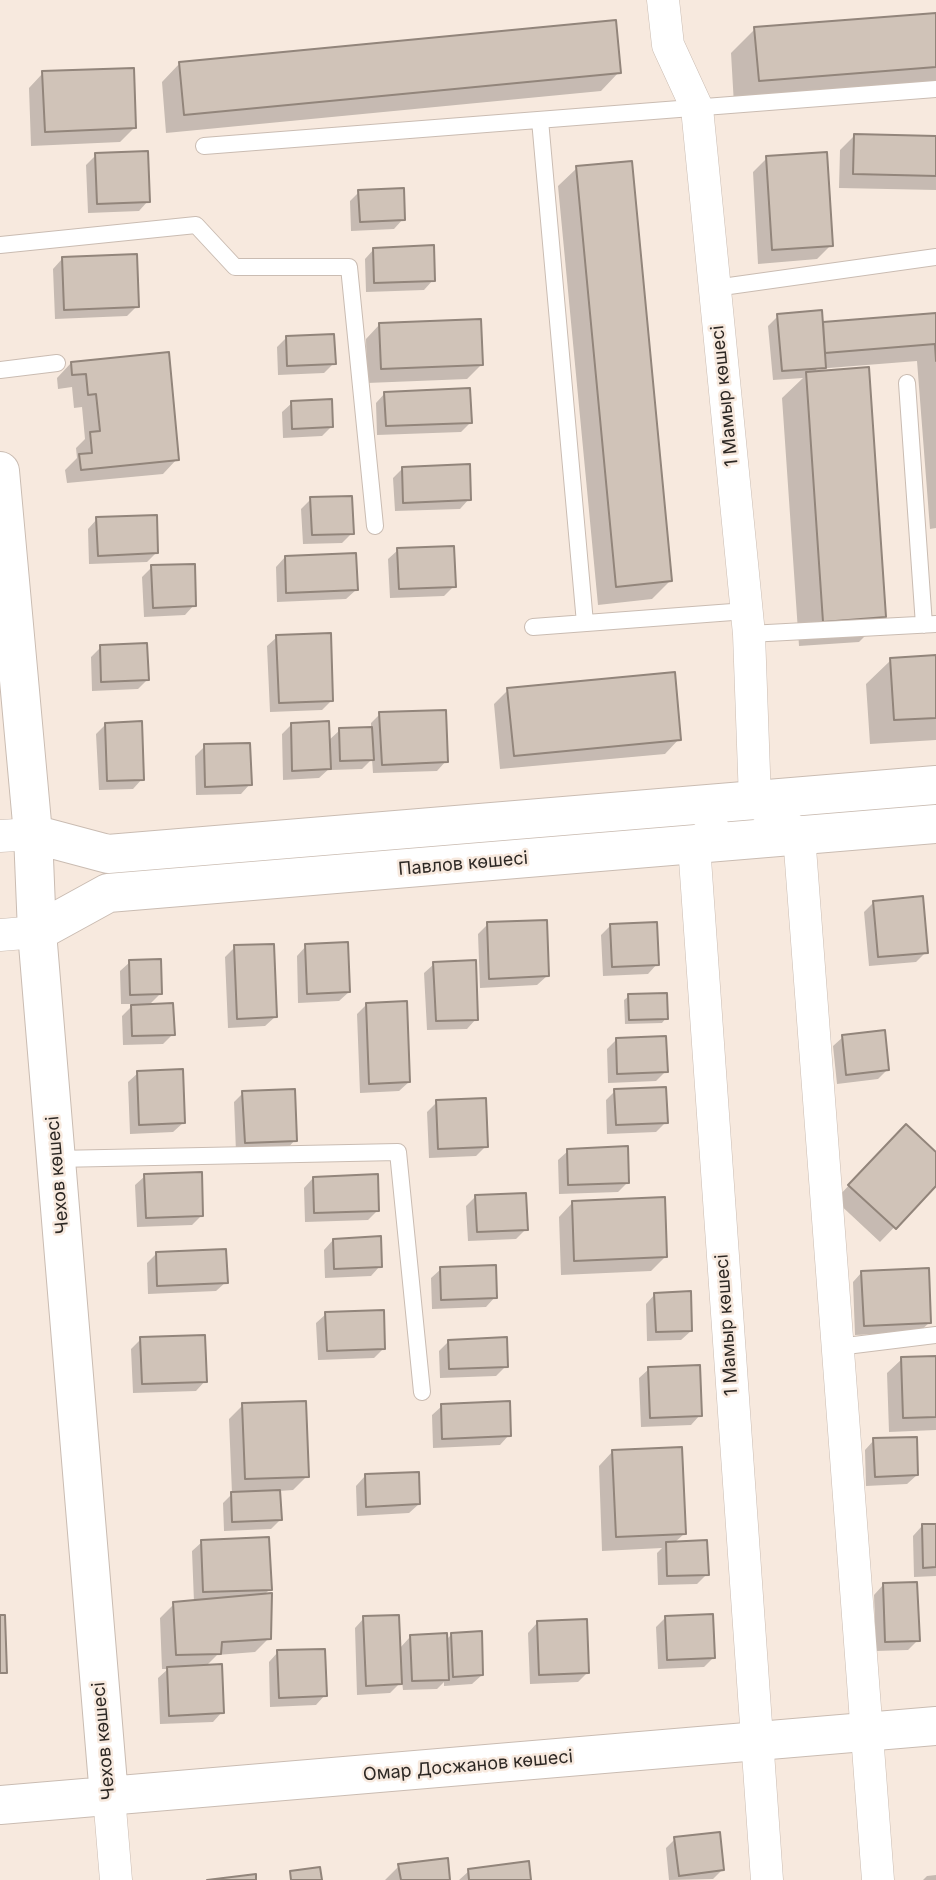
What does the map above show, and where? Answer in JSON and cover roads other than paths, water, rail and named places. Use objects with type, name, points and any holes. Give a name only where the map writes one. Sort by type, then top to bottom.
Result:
[{"type":"street","name":"1 Мамыр көшесі","points":[[663,0],[668,45],[697,108],[748,623],[755,800]]},
{"type":"street","name":"Чехов көшесі","points":[[0,471],[17,835],[37,932],[116,1880]]},
{"type":"street","points":[[17,835],[108,854],[936,785]]},
{"type":"street","points":[[755,800],[799,835],[878,1880]]},
{"type":"street","points":[[694,845],[755,800]]},
{"type":"street","name":"Павлов көшесі","points":[[0,935],[37,932],[108,893],[936,824]]},
{"type":"street","name":"1 Мамыр көшесі","points":[[694,845],[767,1880]]},
{"type":"street","name":"Омар Досжанов көшесі","points":[[0,1805],[936,1726]]},
{"type":"lane","points":[[204,146],[936,89]]},
{"type":"lane","points":[[540,120],[585,624]]},
{"type":"lane","points":[[0,245],[196,225],[235,267],[349,267],[375,526]]},
{"type":"lane","points":[[715,288],[936,257]]},
{"type":"lane","points":[[0,370],[57,363]]},
{"type":"lane","points":[[533,627],[585,624],[930,624],[907,383]]},
{"type":"lane","points":[[56,1158],[398,1152],[422,1391]]},
{"type":"lane","points":[[838,1346],[936,1335]]}]
